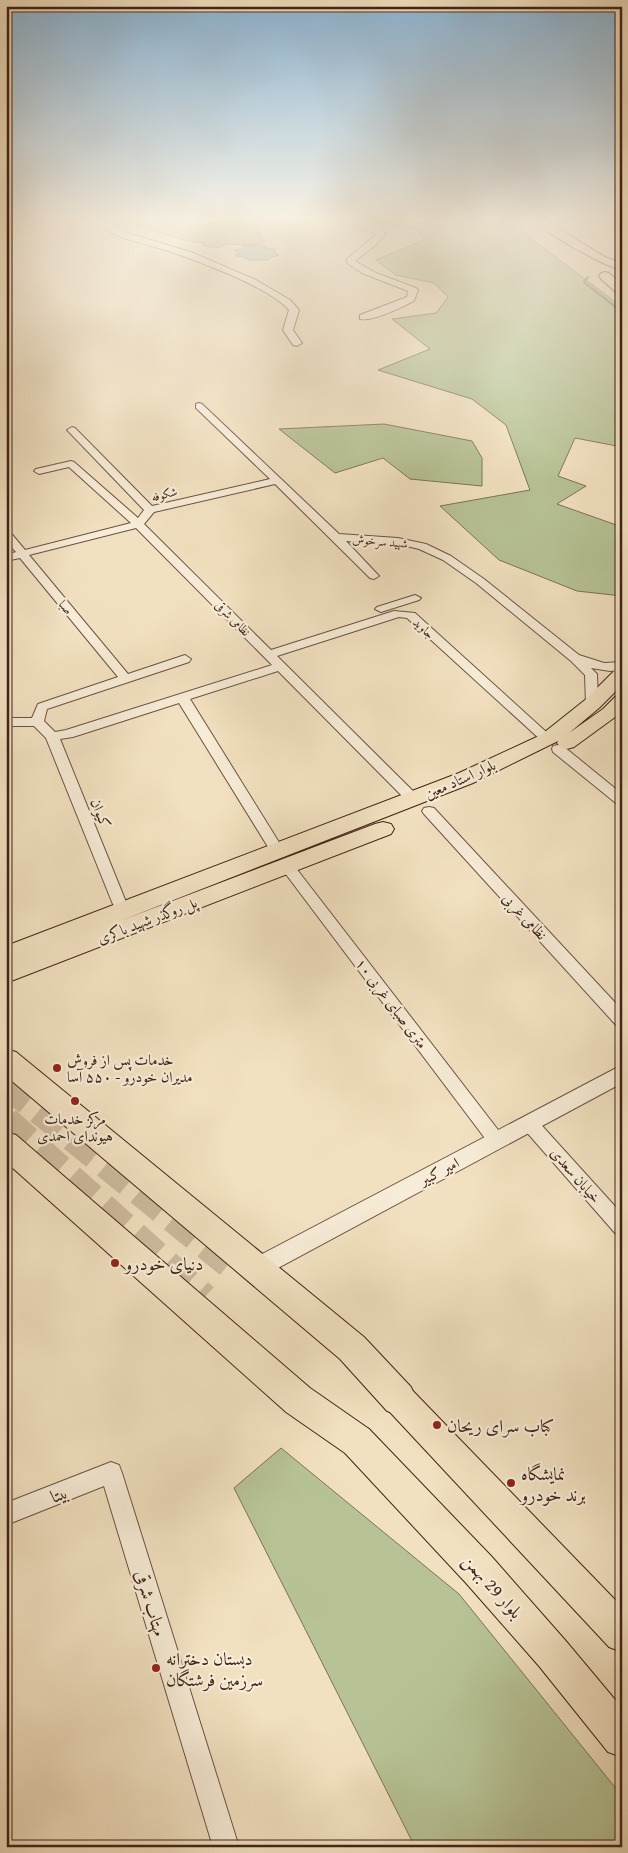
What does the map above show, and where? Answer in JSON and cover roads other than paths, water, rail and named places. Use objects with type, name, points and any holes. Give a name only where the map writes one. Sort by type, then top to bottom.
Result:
[{"type":"highway","points":[[6,1060],[352,1348],[399,1399]]},
{"type":"highway","points":[[11,1154],[298,1400],[357,1441]]},
{"type":"main road","name":"بلوار استاد معین","points":[[283,859],[421,805],[522,769],[553,744],[622,674]]},
{"type":"main road","name":"بلوار استاد معین","points":[[553,744],[610,713],[622,701]]},
{"type":"main road","points":[[6,942],[234,862],[283,859]]},
{"type":"main road","points":[[6,984],[243,890],[283,859]]},
{"type":"main road","name":"پل روگذر شهید باکری","points":[[6,956],[283,859]]},
{"type":"main road","name":"پل روگذر شهید باکری","points":[[6,974],[283,859]]},
{"type":"main road","points":[[399,1399],[523,1527],[622,1634]]},
{"type":"main road","name":"بلوار 29 بهمن","points":[[357,1441],[479,1570],[552,1653],[622,1738]]},
{"type":"street","points":[[290,305],[294,310],[288,330],[297,343]]},
{"type":"street","points":[[364,317],[397,305]]},
{"type":"street","name":"شهید سرخوش","points":[[199,406],[276,482],[336,537],[398,541],[422,546],[447,558],[480,582],[575,658],[591,674],[592,704]]},
{"type":"street","points":[[72,430],[150,510]]},
{"type":"street","name":"نظامی شرقی","points":[[39,471],[72,464],[138,524],[421,805]]},
{"type":"street","name":"شکوفه","points":[[138,524],[150,510],[276,482]]},
{"type":"street","points":[[6,558],[138,524]]},
{"type":"street","name":"صبا","points":[[6,534],[126,678]]},
{"type":"street","points":[[336,537],[374,576]]},
{"type":"street","points":[[267,651],[415,598]]},
{"type":"street","name":"جاوید","points":[[267,651],[398,613],[411,615],[553,744],[622,801]]},
{"type":"street","name":"شهید سرخوش","points":[[575,658],[595,665],[615,668],[622,666]]},
{"type":"street","points":[[37,722],[42,707],[185,659]]},
{"type":"street","points":[[6,722],[37,722],[52,736],[68,734],[282,666]]},
{"type":"street","points":[[182,697],[283,859]]},
{"type":"street","name":"کیوان","points":[[52,736],[119,902]]},
{"type":"street","name":"نظامی غربی","points":[[421,805],[622,1021]]},
{"type":"street","name":"۱۰ متری صبای غربی","points":[[283,859],[496,1140]]},
{"type":"street","name":"امیر کبیر","points":[[257,1268],[622,1073]]},
{"type":"street","name":"خیابان سعدی","points":[[529,1123],[622,1227]]},
{"type":"street","name":"بیتا","points":[[6,1514],[112,1473]]},
{"type":"street","name":"مهتاب شرقی","points":[[112,1473],[226,1847]]},
{"type":"waterway","points":[[614,305],[622,312]]},
{"type":"tunnel","points":[[6,1083],[237,1270]]},
{"type":"tunnel","points":[[6,1121],[204,1298]]},
{"type":"place","name":"خدمات پس از فروش مدیران خودرو - ۵۵۰ آسا","points":[[57,1068]]},
{"type":"place","name":"مرکز خدمات هیوندای احمدی","points":[[75,1101]]},
{"type":"place","name":"دنیای خودرو","points":[[115,1263]]},
{"type":"place","name":"کباب سرای ریحان","points":[[437,1425]]},
{"type":"place","name":"نمایشگاه برند خودرو","points":[[511,1483]]},
{"type":"place","name":"دبستان دخترانه سرزمین فرشتگان","points":[[156,1668]]}]
